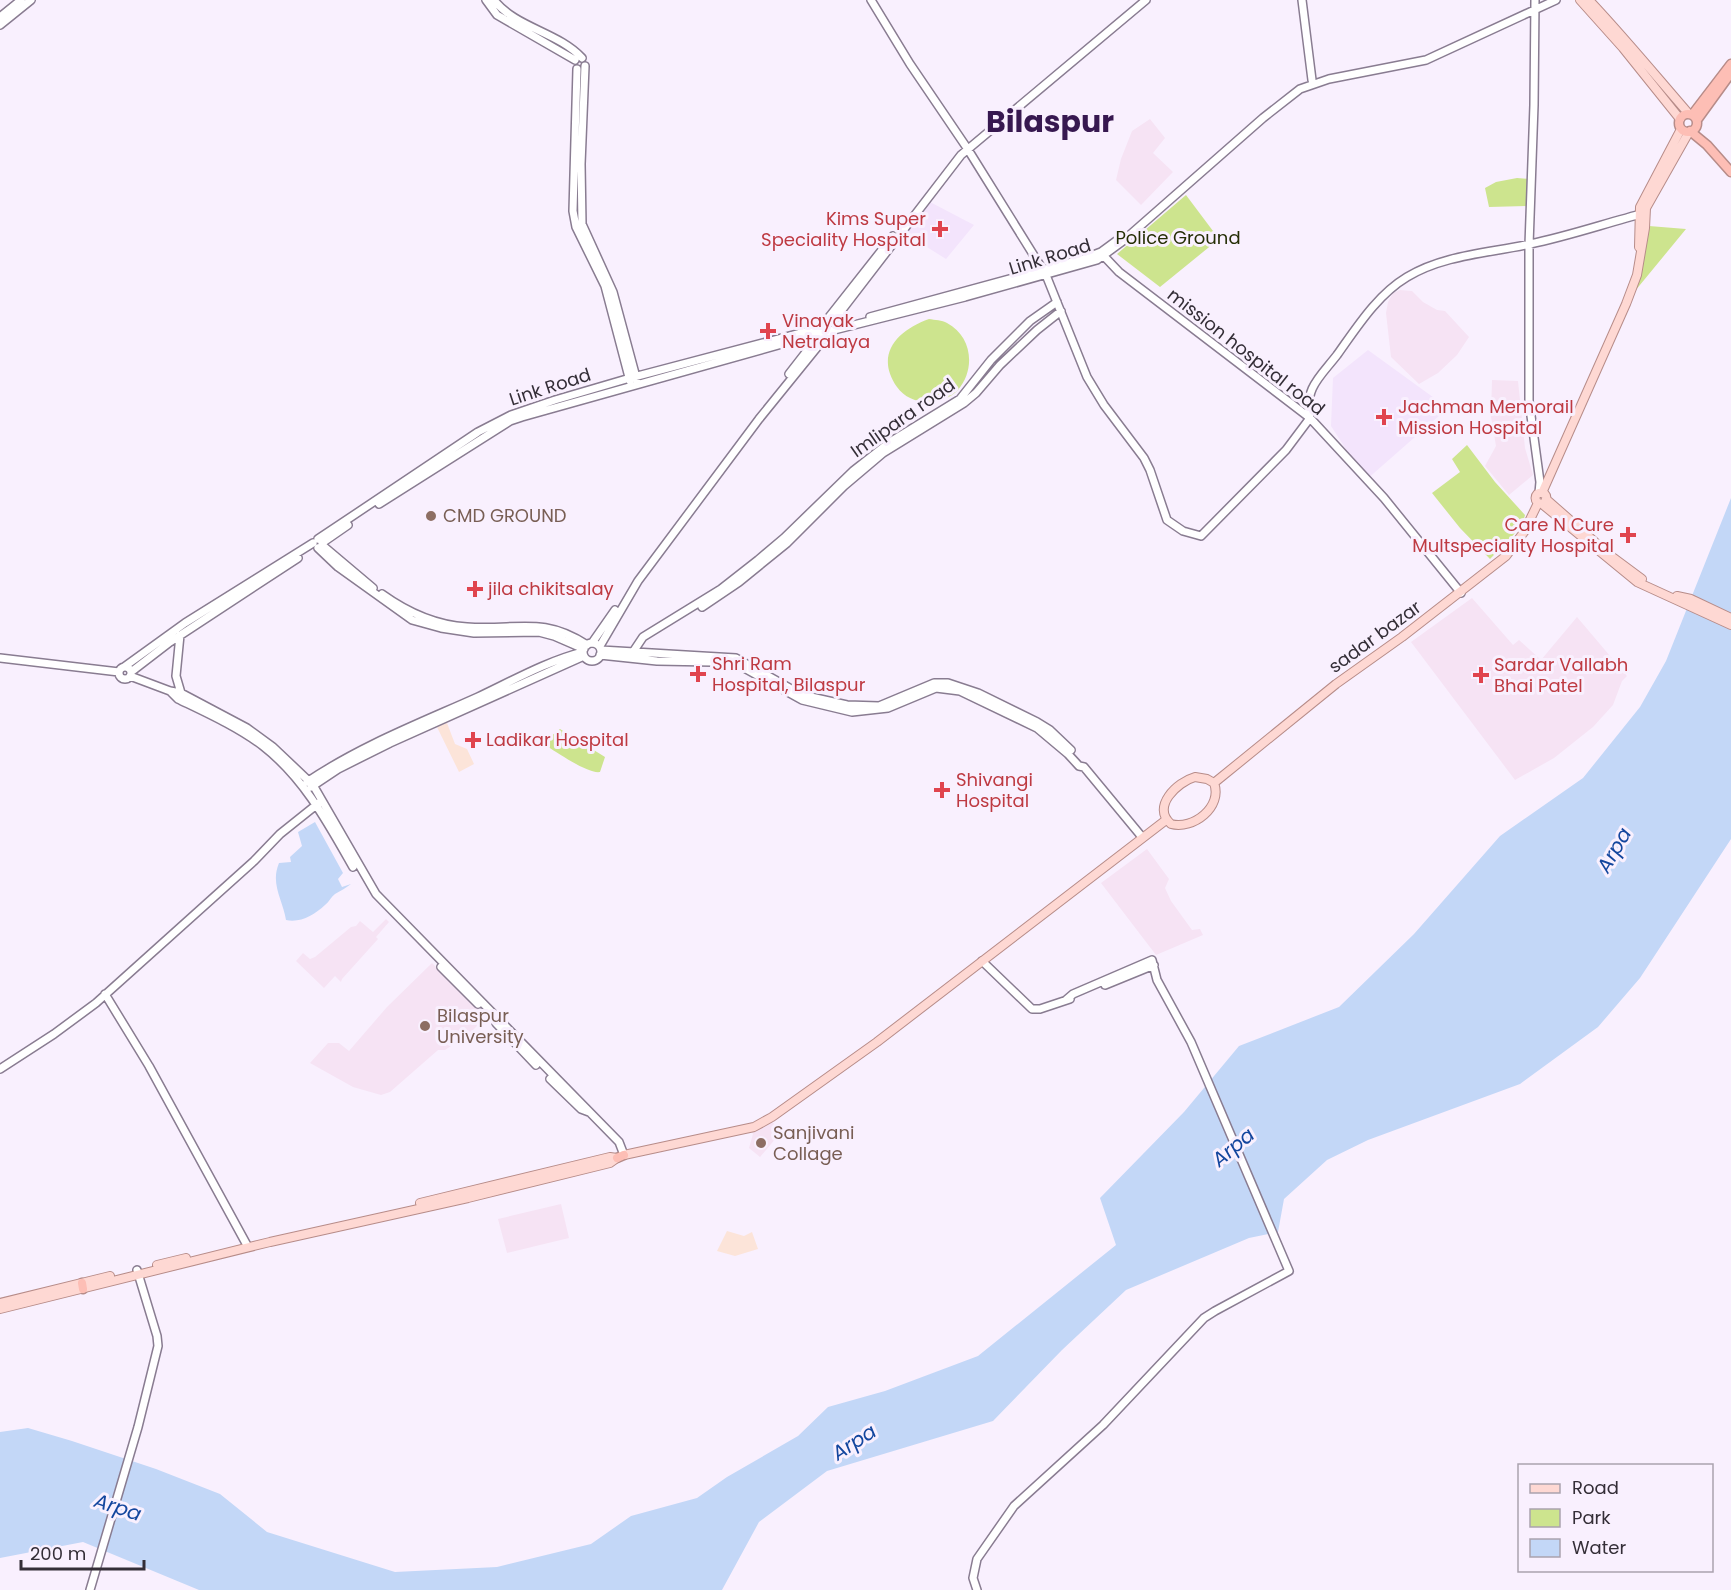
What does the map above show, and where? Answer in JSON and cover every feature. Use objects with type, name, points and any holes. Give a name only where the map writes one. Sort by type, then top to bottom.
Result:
[{"type":"highway","points":[[1687,131],[1694,130],[1694,118],[1731,64]]},
{"type":"highway","points":[[1731,73],[1694,118],[1680,119],[1687,131],[1707,145],[1731,172]]},
{"type":"highway","points":[[1694,118],[1707,145]]},
{"type":"main road","points":[[1580,0],[1623,48],[1680,119]]},
{"type":"main road","points":[[1589,0],[1629,42],[1658,80],[1694,118]]},
{"type":"main road","points":[[1642,213],[1687,131]]},
{"type":"main road","name":"sadar bazar","points":[[1214,783],[1336,684],[1461,593],[1506,556],[1524,532],[1541,498],[1626,304],[1635,278],[1642,213]]},
{"type":"main road","points":[[1541,498],[1623,573],[1653,590],[1731,618]]},
{"type":"main road","points":[[1690,602],[1731,625]]},
{"type":"main road","points":[[1195,777],[1214,783],[1215,798],[1209,811],[1203,816],[1183,825],[1171,824],[1166,820],[1164,806],[1170,794],[1181,782],[1195,777]]},
{"type":"main road","points":[[0,1309],[138,1272],[610,1157],[620,1157],[754,1127],[772,1117],[872,1046],[1166,820]]},
{"type":"main road","points":[[0,1303],[82,1286]]},
{"type":"street","points":[[0,17],[21,0]]},
{"type":"street","points":[[0,25],[31,0]]},
{"type":"street","points":[[486,0],[497,15],[586,63],[581,164],[582,224],[614,292],[633,381]]},
{"type":"street","points":[[494,0],[504,11],[570,48],[579,59]]},
{"type":"street","points":[[871,0],[1044,273],[1058,302],[1087,377],[1097,395],[1144,458],[1150,470],[1164,516],[1174,526],[1191,535],[1201,536],[1286,450],[1310,418],[1307,405],[1311,389],[1369,312],[1396,285],[1424,268],[1482,252],[1529,244],[1642,213]]},
{"type":"street","points":[[586,649],[592,660],[600,651],[638,581],[949,162],[1140,0]]},
{"type":"street","points":[[966,147],[1146,0]]},
{"type":"street","points":[[1304,0],[1314,80]]},
{"type":"street","name":"Link Road","points":[[130,674],[180,635],[367,512],[510,422],[633,381],[1044,273],[1090,263],[1287,98],[1306,86],[1329,79],[1426,60],[1550,0]]},
{"type":"street","name":"Link Road","points":[[1537,5],[1556,0]]},
{"type":"street","points":[[1537,5],[1529,244],[1529,401],[1541,498]]},
{"type":"street","points":[[579,59],[574,65],[577,69],[576,227],[605,286],[633,381]]},
{"type":"street","points":[[577,69],[580,70],[585,66]]},
{"type":"street","name":"Link Road","points":[[1102,254],[1283,96],[1296,87],[1314,80],[1327,77],[1329,79]]},
{"type":"street","name":"mission hospital road","points":[[1102,254],[1119,272],[1310,418],[1384,498],[1461,593]]},
{"type":"street","name":"Imlipara road","points":[[630,656],[644,637],[721,589],[758,560],[784,538],[840,482],[881,449],[960,399],[991,360],[1030,321],[1058,302]]},
{"type":"street","name":"Imlipara road","points":[[676,619],[681,619],[724,593],[787,543],[844,486],[884,453],[964,403],[976,393],[1000,365],[1061,311]]},
{"type":"street","points":[[308,786],[338,769],[586,649],[801,358],[825,330]]},
{"type":"street","points":[[121,670],[184,623],[318,544],[338,567],[412,620],[441,628],[474,633],[539,632],[586,649],[630,656],[736,658],[802,696],[847,705],[879,706],[933,686],[948,683],[963,687],[1036,722],[1058,737],[1080,759],[1084,767],[1143,837]]},
{"type":"street","points":[[180,635],[176,676],[181,693]]},
{"type":"street","points":[[0,658],[121,670],[128,668],[130,674],[170,691],[181,693],[247,728],[273,747],[308,786],[319,802],[375,901],[581,1109],[589,1112],[620,1142],[620,1157]]},
{"type":"street","points":[[121,670],[123,679],[130,674]]},
{"type":"street","points":[[170,691],[178,699],[246,734],[308,786]]},
{"type":"street","points":[[0,1069],[54,1034],[105,994],[254,861],[276,837],[319,802]]},
{"type":"street","points":[[977,1590],[973,1578],[977,1559],[1003,1520],[1025,1495],[1103,1425],[1204,1318],[1289,1271],[1191,1042],[1156,976],[1154,965],[1145,966],[1073,999],[1040,1009],[1029,1007],[982,961]]},
{"type":"street","points":[[1145,966],[1150,973],[1156,976]]},
{"type":"street","points":[[105,994],[149,1066],[247,1246]]},
{"type":"street","points":[[90,1590],[138,1427],[158,1346],[138,1272]]},
{"type":"shaded area","points":[[1150,119],[1165,138],[1153,153],[1173,172],[1141,205],[1116,180],[1132,131]]},
{"type":"shaded area","name":"Kims Super Speciality Hospital","points":[[930,202],[974,225],[946,259],[906,234]]},
{"type":"shaded area","points":[[1400,290],[1412,291],[1423,302],[1437,310],[1445,311],[1469,337],[1457,355],[1438,373],[1419,384],[1391,357],[1386,313],[1393,293]]},
{"type":"shaded area","name":"Jachman Memorail Mission Hospital","points":[[1368,350],[1448,408],[1366,480],[1331,426],[1333,378]]},
{"type":"shaded area","points":[[1492,380],[1518,381],[1525,448],[1533,475],[1509,495],[1485,466],[1496,446],[1491,417]]},
{"type":"shaded area","points":[[1472,598],[1513,645],[1519,640],[1541,660],[1577,617],[1627,676],[1622,681],[1613,705],[1593,727],[1554,758],[1515,780],[1411,642]]},
{"type":"shaded area","points":[[447,723],[455,744],[467,749],[474,764],[459,772],[437,727]]},
{"type":"shaded area","points":[[1147,849],[1169,879],[1165,888],[1171,901],[1192,930],[1200,929],[1203,935],[1156,955],[1101,883]]},
{"type":"shaded area","points":[[386,919],[389,922],[376,937],[378,939],[341,982],[335,976],[324,988],[296,961],[303,953],[310,959],[315,957],[360,921],[373,932]]},
{"type":"shaded area","name":"Bilaspur University","points":[[432,963],[486,1017],[469,1034],[445,1050],[438,1050],[390,1092],[381,1095],[353,1087],[310,1063],[328,1043],[339,1043],[349,1051],[387,1007]]},
{"type":"shaded area","name":"Sanjivani Collage","points":[[770,1120],[782,1131],[760,1157],[749,1148],[753,1134],[751,1131]]},
{"type":"shaded area","points":[[561,1204],[569,1238],[507,1253],[498,1219]]},
{"type":"shaded area","points":[[727,1231],[744,1236],[752,1232],[758,1249],[735,1256],[717,1251]]},
{"type":"green space","points":[[1517,178],[1529,179],[1529,206],[1489,207],[1485,188],[1496,182]]},
{"type":"green space","name":"Police Ground","points":[[1186,195],[1219,239],[1160,287],[1117,254]]},
{"type":"green space","points":[[1649,226],[1686,229],[1635,291]]},
{"type":"green space","points":[[929,319],[945,322],[955,329],[962,336],[969,354],[964,382],[951,396],[935,402],[918,401],[903,393],[890,375],[888,364],[889,354],[899,337]]},
{"type":"green space","points":[[1467,445],[1495,482],[1525,515],[1522,526],[1490,559],[1460,528],[1432,493],[1460,472],[1452,459]]},
{"type":"green space","points":[[560,729],[605,757],[600,772],[581,767],[548,747],[550,737]]},
{"type":"water","name":"Arpa","points":[[1731,498],[1731,839],[1640,978],[1598,1027],[1520,1084],[1368,1140],[1327,1160],[1284,1199],[1278,1232],[1249,1238],[1126,1290],[1062,1350],[993,1421],[827,1471],[759,1522],[722,1590],[199,1590],[83,1542],[0,1558],[0,1432],[28,1428],[156,1469],[220,1494],[267,1532],[395,1572],[497,1567],[591,1544],[631,1516],[697,1498],[727,1477],[798,1436],[828,1407],[885,1391],[978,1356],[1116,1245],[1100,1198],[1184,1112],[1239,1046],[1339,1007],[1414,934],[1500,836],[1583,778],[1640,707],[1666,661]]},
{"type":"water","points":[[315,822],[343,873],[338,879],[342,887],[351,884],[335,894],[312,915],[292,921],[286,920],[276,885],[279,863],[291,862],[290,857],[302,846],[298,832]]},
{"type":"place","name":"Kims Super Speciality Hospital","points":[[940,229]]},
{"type":"place","name":"Vinayak Netralaya","points":[[768,331]]},
{"type":"place","name":"Jachman Memorail Mission Hospital","points":[[1384,417]]},
{"type":"place","name":"CMD GROUND","points":[[431,516]]},
{"type":"place","name":"Care N Cure Multspeciality Hospital","points":[[1628,535]]},
{"type":"place","name":"jila chikitsalay","points":[[475,589]]},
{"type":"place","name":"Shri Ram Hospital, Bilaspur","points":[[698,674]]},
{"type":"place","name":"Sardar Vallabh Bhai Patel","points":[[1481,675]]},
{"type":"place","name":"Ladikar Hospital","points":[[473,740]]},
{"type":"place","name":"Shivangi Hospital","points":[[942,790]]},
{"type":"place","name":"Bilaspur University","points":[[425,1026]]},
{"type":"place","name":"Sanjivani Collage","points":[[761,1143]]},
{"type":"district","name":"Bilaspur","points":[[1050,122]]}]
